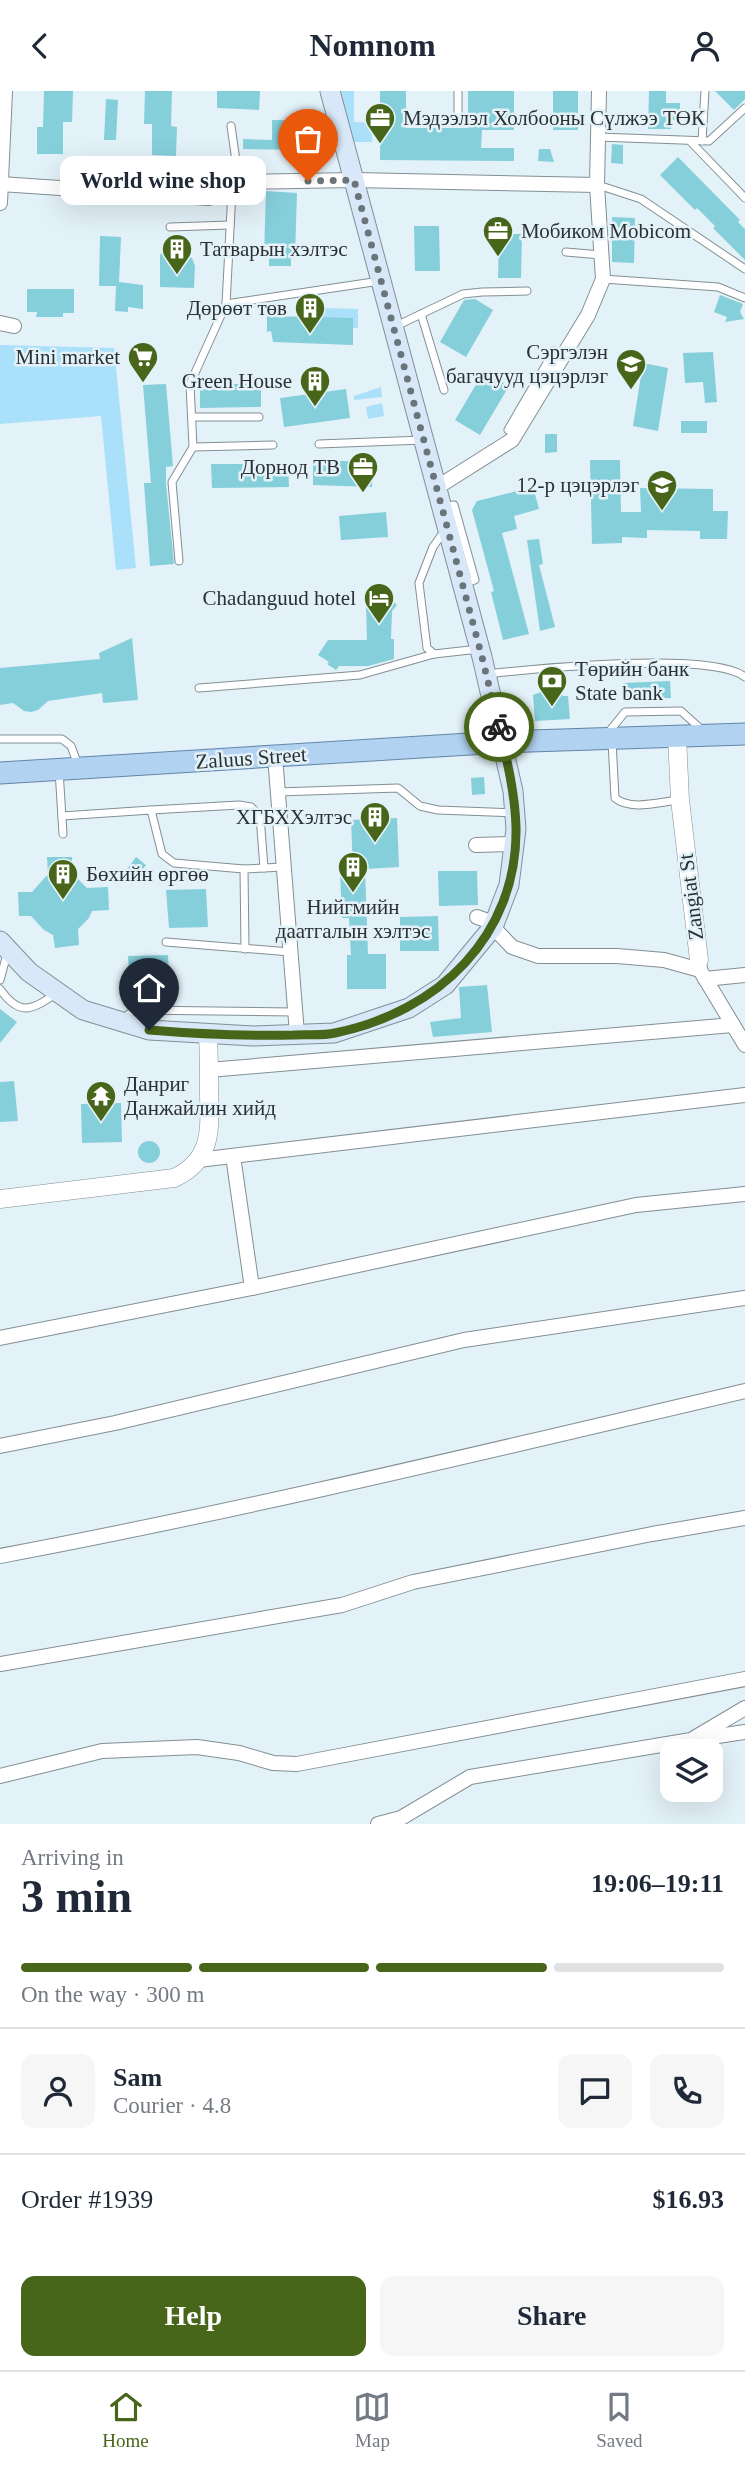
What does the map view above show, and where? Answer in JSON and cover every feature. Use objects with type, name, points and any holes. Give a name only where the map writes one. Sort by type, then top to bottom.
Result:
[{"type":"main road","points":[[4,946],[29,972],[83,1010],[149,1030],[208,1035],[334,1033],[409,1008],[445,985],[488,922],[509,885],[515,813],[502,742],[480,649],[330,91]]},
{"type":"main road","name":"Zaluus Street","points":[[0,773],[502,742],[745,734]]},
{"type":"street","points":[[0,203],[5,91]]},
{"type":"street","points":[[436,488],[512,440],[524,411],[589,315],[603,279],[597,185],[599,91]]},
{"type":"street","points":[[0,184],[209,198],[236,186],[354,180],[597,185]]},
{"type":"street","name":"Zangiat St","points":[[677,736],[680,800],[701,970],[745,1044]]},
{"type":"street","points":[[275,756],[297,1034]]},
{"type":"street","points":[[476,845],[514,844]]},
{"type":"street","points":[[488,922],[512,947],[538,956],[617,956],[664,960],[701,970],[745,975]]},
{"type":"street","points":[[209,1070],[733,1025]]},
{"type":"street","points":[[0,1199],[174,1178],[187,1172],[206,1146],[210,1129],[208,1035]]},
{"type":"street","points":[[198,1160],[745,1095]]},
{"type":"street","points":[[233,1156],[252,1288]]},
{"type":"street","points":[[0,1338],[252,1288],[636,1205],[745,1194]]},
{"type":"street","points":[[0,1446],[115,1423],[464,1340],[745,1298]]},
{"type":"street","points":[[0,1556],[131,1531],[745,1391]]},
{"type":"street","points":[[0,1664],[342,1605],[413,1582],[745,1518]]},
{"type":"street","points":[[0,1776],[102,1751],[197,1747],[239,1753],[273,1763],[297,1764],[745,1679]]},
{"type":"street","points":[[693,1739],[745,1709]]},
{"type":"street","points":[[698,1739],[745,1732]]},
{"type":"street","points":[[378,1824],[401,1818],[470,1777],[660,1745]]},
{"type":"lane","points":[[458,91],[458,114]]},
{"type":"lane","points":[[702,141],[705,91]]},
{"type":"lane","points":[[598,137],[709,141],[745,108]]},
{"type":"lane","points":[[179,561],[172,482],[193,447],[190,384],[226,304],[230,225],[236,186],[231,126]]},
{"type":"lane","points":[[691,141],[745,198]]},
{"type":"lane","points":[[597,185],[641,199],[745,269]]},
{"type":"lane","points":[[170,227],[230,225]]},
{"type":"lane","points":[[566,252],[601,255]]},
{"type":"lane","points":[[603,279],[718,287],[745,298]]},
{"type":"lane","points":[[226,304],[381,281]]},
{"type":"lane","points":[[393,327],[463,294],[527,291]]},
{"type":"lane","points":[[421,314],[444,390]]},
{"type":"lane","points":[[508,430],[524,411],[554,351]]},
{"type":"lane","points":[[192,417],[259,417]]},
{"type":"lane","points":[[319,444],[423,440]]},
{"type":"lane","points":[[193,447],[273,445]]},
{"type":"lane","points":[[434,654],[426,648],[419,583],[444,517]]},
{"type":"lane","points":[[199,688],[360,675],[434,654],[480,649]]},
{"type":"lane","points":[[486,674],[565,666],[707,665],[738,671],[745,677]]},
{"type":"lane","points":[[680,800],[631,805],[622,804],[615,798],[608,738],[625,712],[681,711],[706,734]]},
{"type":"lane","points":[[0,739],[62,739],[71,745],[62,815],[63,834]]},
{"type":"lane","points":[[278,792],[398,788],[420,806],[438,810],[515,813]]},
{"type":"lane","points":[[62,815],[239,805],[251,807],[260,816],[264,868]]},
{"type":"lane","points":[[151,810],[162,854],[174,863],[244,869],[284,867]]},
{"type":"lane","points":[[244,869],[245,949]]},
{"type":"lane","points":[[166,942],[291,952]]},
{"type":"lane","points":[[0,980],[4,946]]},
{"type":"lane","points":[[0,989],[23,1009],[34,1008],[58,993]]},
{"type":"lane","points":[[121,1022],[134,1010],[295,1012]]},
{"type":"shaded area","points":[[337,91],[354,91],[354,122],[372,123],[372,142],[351,142]]},
{"type":"shaded area","points":[[322,308],[358,309],[358,328],[353,328],[353,318],[322,318]]},
{"type":"shaded area","points":[[0,345],[114,348],[136,568],[116,570],[101,416],[0,424]]},
{"type":"shaded area","points":[[381,387],[382,397],[354,400],[354,396]]},
{"type":"shaded area","points":[[382,403],[384,416],[368,419],[366,407]]},
{"type":"building","points":[[44,91],[73,91],[72,122],[63,122],[63,154],[37,154],[37,127],[43,127]]},
{"type":"building","points":[[145,91],[172,91],[171,126],[177,127],[176,156],[152,155],[152,124],[144,124]]},
{"type":"building","points":[[217,91],[260,91],[259,110],[217,108]]},
{"type":"building","points":[[380,91],[406,91],[406,128],[468,128],[468,91],[514,91],[514,130],[482,130],[481,148],[514,148],[514,161],[380,160]]},
{"type":"building","points":[[553,91],[578,91],[578,130],[553,130]]},
{"type":"building","points":[[649,91],[666,91],[666,103],[680,103],[680,120],[671,120],[671,129],[648,129]]},
{"type":"building","points":[[715,91],[745,91],[745,99],[734,110]]},
{"type":"building","points":[[106,99],[118,100],[116,140],[104,140]]},
{"type":"building","points":[[272,120],[308,120],[308,126],[313,126],[313,138],[308,138],[308,150],[243,149],[243,139],[272,140]]},
{"type":"building","points":[[612,144],[623,145],[623,164],[611,163]]},
{"type":"building","points":[[539,149],[550,149],[554,162],[538,161]]},
{"type":"building","points":[[678,157],[740,220],[738,222],[745,229],[745,260],[697,208],[695,210],[660,175]]},
{"type":"building","points":[[266,191],[297,193],[295,256],[291,255],[291,266],[269,266],[269,255],[264,254]]},
{"type":"building","points":[[612,217],[635,218],[634,263],[612,262]]},
{"type":"building","points":[[414,226],[439,226],[440,271],[415,271]]},
{"type":"building","points":[[499,234],[522,234],[521,278],[498,278]]},
{"type":"building","points":[[100,236],[121,237],[119,282],[143,285],[143,309],[128,307],[128,312],[115,311],[116,286],[99,286]]},
{"type":"building","name":"Татварын хэлтэс","points":[[160,254],[184,254],[192,258],[195,266],[194,288],[160,287]]},
{"type":"building","points":[[27,289],[74,289],[74,313],[63,313],[63,317],[36,317],[37,312],[27,312]]},
{"type":"building","points":[[720,295],[743,304],[740,312],[744,319],[725,322],[727,317],[714,312]]},
{"type":"building","points":[[475,299],[493,310],[466,357],[440,342],[464,300]]},
{"type":"building","name":"Дөрөөт төв","points":[[267,316],[353,318],[353,345],[273,342],[271,331],[267,332]]},
{"type":"building","points":[[713,352],[717,402],[705,403],[703,382],[685,383],[683,353]]},
{"type":"building","points":[[643,363],[668,368],[658,431],[633,426]]},
{"type":"building","points":[[484,371],[509,386],[480,435],[455,420]]},
{"type":"building","points":[[166,384],[173,466],[166,467],[166,483],[174,564],[150,566],[144,483],[151,483],[143,385]]},
{"type":"building","points":[[261,384],[261,407],[200,408],[200,385]]},
{"type":"building","name":"Green House","points":[[346,389],[350,418],[284,427],[280,398]]},
{"type":"building","points":[[681,421],[707,421],[707,433],[681,433]]},
{"type":"building","points":[[545,434],[557,434],[557,452],[545,453]]},
{"type":"building","points":[[313,460],[373,462],[372,487],[313,485]]},
{"type":"building","points":[[590,460],[620,460],[621,512],[641,512],[640,488],[713,489],[713,511],[728,511],[727,539],[700,539],[700,531],[647,530],[647,538],[622,537],[622,543],[592,544]]},
{"type":"building","points":[[211,464],[288,464],[289,487],[212,488]]},
{"type":"building","points":[[533,487],[539,509],[514,516],[517,529],[502,533],[529,634],[503,640],[491,592],[494,591],[472,510],[477,501]]},
{"type":"building","points":[[386,512],[388,537],[341,540],[339,516]]},
{"type":"building","points":[[539,539],[543,564],[539,565],[555,627],[540,631],[527,540]]},
{"type":"building","name":"Chadanguud hotel","points":[[378,591],[388,601],[390,598],[397,605],[392,611],[391,639],[394,639],[394,659],[368,666],[339,666],[336,670],[318,655],[328,640],[367,640],[366,603]]},
{"type":"building","points":[[132,638],[138,700],[103,703],[102,693],[48,701],[38,710],[31,712],[24,711],[13,703],[0,705],[0,668],[100,659],[99,653]]},
{"type":"building","points":[[670,681],[671,698],[623,700],[623,683]]},
{"type":"building","name":"Төрийн банк State bank","points":[[555,690],[568,696],[570,719],[535,721],[533,695]]},
{"type":"building","points":[[484,777],[485,794],[472,795],[471,778]]},
{"type":"building","points":[[397,818],[399,867],[365,869],[368,954],[386,954],[386,989],[347,989],[347,955],[351,955],[349,918],[342,918],[340,871],[353,870],[351,820]]},
{"type":"building","name":"Бөхийн өргөө","points":[[47,857],[72,857],[72,873],[87,888],[108,887],[109,910],[92,911],[78,929],[79,945],[55,948],[53,935],[31,916],[19,916],[18,892],[32,892],[48,874]]},
{"type":"building","points":[[136,857],[146,865],[132,884],[122,876]]},
{"type":"building","points":[[438,871],[477,871],[478,905],[439,906]]},
{"type":"building","points":[[206,889],[208,927],[169,928],[166,890]]},
{"type":"building","points":[[438,916],[439,951],[400,951],[400,917]]},
{"type":"building","points":[[168,955],[170,993],[130,994],[128,956]]},
{"type":"building","points":[[487,985],[492,1032],[433,1037],[430,1022],[461,1018],[459,987]]},
{"type":"building","points":[[0,1009],[17,1022],[0,1043]]},
{"type":"building","points":[[14,1081],[18,1121],[0,1122],[0,1082]]},
{"type":"building","name":"Данриг Данжайлин хийд","points":[[121,1103],[122,1142],[82,1143],[81,1104]]},
{"type":"building","points":[[149,1141],[157,1144],[160,1152],[157,1160],[149,1163],[141,1160],[138,1152],[141,1144]]},
{"type":"way so far","points":[[308,181],[354,180],[499,727]]},
{"type":"place","name":"Мэдээлэл Холбооны Сүлжээ ТӨК","points":[[380,145]]},
{"type":"place","name":"World wine shop","points":[[308,181]]},
{"type":"place","name":"Мобиком Mobicom","points":[[498,258]]},
{"type":"place","name":"Татварын хэлтэс","points":[[177,276]]},
{"type":"place","name":"Дөрөөт төв","points":[[310,335]]},
{"type":"place","name":"Mini market","points":[[143,384]]},
{"type":"place","name":"Сэргэлэн багачууд цэцэрлэг","points":[[631,391]]},
{"type":"place","name":"Green House","points":[[315,408]]},
{"type":"place","name":"Дорнод ТВ","points":[[363,494]]},
{"type":"place","name":"12-р цэцэрлэг","points":[[662,512]]},
{"type":"place","name":"Chadanguud hotel","points":[[379,625]]},
{"type":"place","name":"Төрийн банк State bank","points":[[552,708]]},
{"type":"place","name":"ХГБХХэлтэс","points":[[375,844]]},
{"type":"place","name":"Нийгмийн даатгалын хэлтэс","points":[[353,894]]},
{"type":"place","name":"Бөхийн өргөө","points":[[63,901]]},
{"type":"place","name":"Данриг Данжайлин хийд","points":[[101,1123]]},
{"type":"route","points":[[149,1030],[253,1036],[334,1033],[409,1008],[445,985],[493,927],[511,877],[516,829],[513,791],[499,727]]}]
